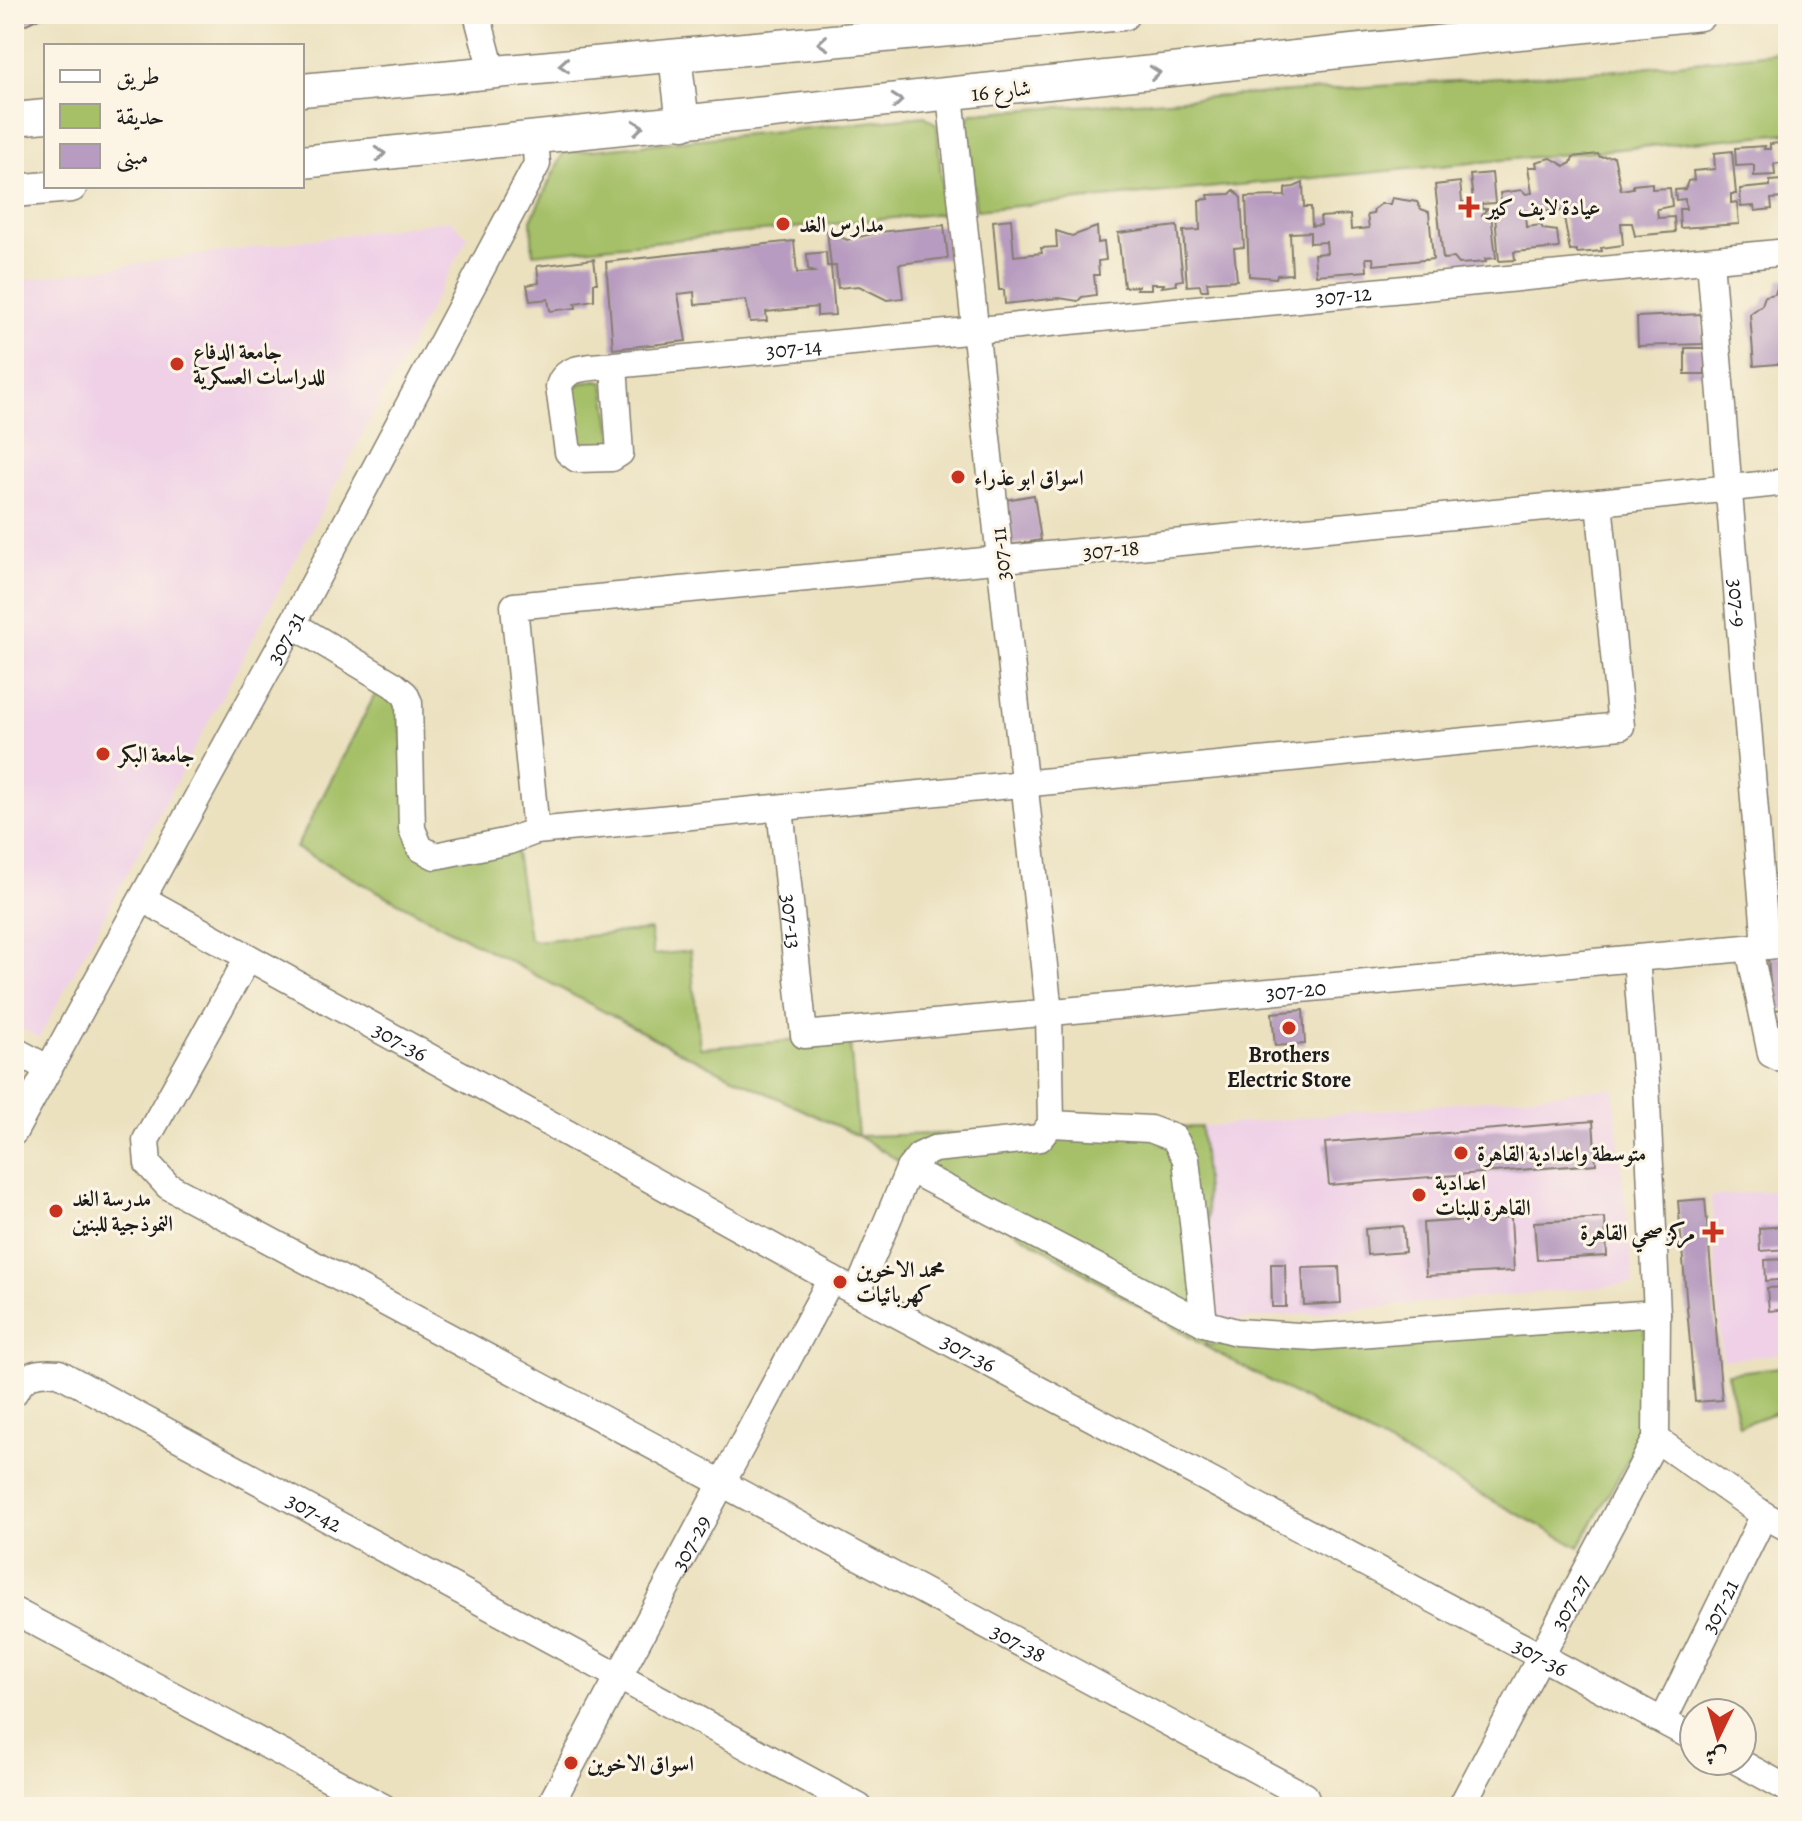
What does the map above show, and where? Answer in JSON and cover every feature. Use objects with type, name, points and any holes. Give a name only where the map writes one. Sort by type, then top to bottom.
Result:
[{"type":"main road","points":[[304,90],[1123,14]]},
{"type":"main road","name":"شارع 16","points":[[304,162],[1700,14]]},
{"type":"main road","points":[[675,56],[683,123]]},
{"type":"main road","points":[[14,119],[44,116]]},
{"type":"main road","points":[[14,191],[49,188]]},
{"type":"main road","points":[[14,206],[59,188]]},
{"type":"street","points":[[477,14],[492,71]]},
{"type":"street","name":"307-11","points":[[950,95],[1049,1012],[1051,1124]]},
{"type":"street","name":"307-31","points":[[14,1132],[292,624],[537,164],[535,138]]},
{"type":"street","name":"307-12","points":[[975,331],[1788,252]]},
{"type":"street","name":"307-9","points":[[1710,260],[1768,946],[1771,1054],[1788,1062]]},
{"type":"street","name":"307-14","points":[[614,365],[975,331]]},
{"type":"street","name":"307-18","points":[[536,831],[514,606],[1788,482]]},
{"type":"street","points":[[292,624],[405,694],[409,703],[412,829],[420,848],[435,856],[509,841],[536,831],[1621,726],[1599,502]]},
{"type":"street","name":"307-13","points":[[780,808],[804,1035]]},
{"type":"street","name":"307-36","points":[[143,899],[831,1279],[1678,1729]]},
{"type":"street","name":"307-20","points":[[804,1035],[1768,946]]},
{"type":"street","points":[[248,958],[146,1140],[148,1164],[168,1186],[722,1483]]},
{"type":"street","points":[[1636,958],[1646,1083],[1657,1313],[1656,1439],[1764,1515],[1788,1528]]},
{"type":"street","points":[[14,1050],[49,1069]]},
{"type":"street","points":[[857,1293],[909,1169],[919,1156],[934,1149],[1040,1138],[1051,1124],[1150,1129],[1174,1138],[1186,1159],[1204,1323]]},
{"type":"street","points":[[909,1169],[1204,1323],[1236,1332],[1314,1337],[1657,1313]]},
{"type":"street","name":"307-29","points":[[549,1807],[831,1279]]},
{"type":"street","name":"307-42","points":[[14,1393],[21,1380],[32,1374],[44,1371],[59,1373],[618,1678]]},
{"type":"street","name":"307-27","points":[[1461,1807],[1656,1439]]},
{"type":"street","name":"307-38","points":[[722,1483],[1310,1803]]},
{"type":"street","name":"307-21","points":[[1663,1721],[1764,1515]]},
{"type":"street","points":[[14,1611],[383,1807]]},
{"type":"street","points":[[618,1678],[859,1807]]},
{"type":"street","points":[[1758,1773],[1788,1789]]},
{"type":"shaded area","name":"جامعة البكر","points":[[450,220],[468,237],[39,1038],[14,1025],[14,281]]},
{"type":"shaded area","points":[[1613,1088],[1634,1284],[1216,1322],[1201,1127]]},
{"type":"shaded area","points":[[1788,1188],[1788,1353],[1722,1360],[1711,1197]]},
{"type":"green space","points":[[1788,51],[1788,133],[976,210],[966,122],[972,113],[1633,69]]},
{"type":"green space","points":[[925,116],[937,125],[944,213],[533,254],[531,220],[563,153]]},
{"type":"green space","points":[[580,383],[604,383],[614,444],[579,451],[570,395]]},
{"type":"green space","points":[[383,679],[394,685],[420,848],[514,839],[529,938],[535,941],[650,930],[653,955],[690,951],[700,1048],[790,1041],[804,1035],[849,1030],[858,1136],[678,1051],[296,848]]},
{"type":"green space","points":[[1201,1127],[1216,1322],[1205,1345],[1645,1321],[1640,1438],[1579,1547],[1204,1346],[858,1136]]},
{"type":"green space","points":[[1788,1366],[1788,1408],[1739,1426],[1727,1373]]},
{"type":"building","points":[[14,14],[47,14],[14,30]]},
{"type":"building","points":[[1780,143],[1782,163],[1774,164],[1775,175],[1754,176],[1754,165],[1736,166],[1735,148],[1765,146],[1764,149],[1770,149],[1770,144]]},
{"type":"building","points":[[1732,151],[1736,194],[1731,194],[1731,203],[1737,202],[1739,224],[1680,228],[1679,209],[1686,209],[1685,199],[1676,200],[1675,190],[1685,189],[1688,181],[1694,180],[1693,171],[1715,169],[1714,153]]},
{"type":"building","points":[[1598,154],[1600,157],[1614,156],[1621,190],[1652,183],[1652,189],[1670,188],[1672,206],[1657,209],[1658,218],[1674,217],[1675,232],[1635,236],[1632,223],[1621,223],[1623,245],[1577,253],[1577,250],[1570,251],[1563,211],[1525,211],[1526,227],[1541,225],[1543,229],[1557,231],[1559,248],[1514,252],[1515,260],[1499,261],[1495,215],[1503,214],[1500,193],[1522,190],[1526,194],[1532,193],[1528,167],[1537,167],[1536,162],[1551,158],[1565,166],[1571,163],[1573,157]]},
{"type":"building","points":[[1492,173],[1495,203],[1481,204],[1482,209],[1487,209],[1482,215],[1491,214],[1496,258],[1459,264],[1454,258],[1443,259],[1435,185],[1460,182],[1462,202],[1473,201],[1470,175]]},
{"type":"building","points":[[1781,180],[1783,198],[1771,199],[1772,209],[1755,211],[1754,206],[1741,207],[1740,189],[1770,186],[1770,181]]},
{"type":"building","points":[[1303,183],[1304,207],[1311,207],[1312,226],[1321,225],[1320,217],[1350,215],[1351,230],[1369,228],[1367,215],[1373,214],[1381,204],[1390,204],[1392,198],[1417,202],[1421,209],[1429,212],[1433,259],[1374,265],[1373,258],[1366,258],[1367,271],[1316,275],[1314,254],[1327,253],[1326,242],[1310,243],[1310,232],[1290,233],[1292,274],[1277,275],[1276,278],[1249,276],[1246,197],[1285,196],[1285,188]]},
{"type":"building","points":[[1234,190],[1241,198],[1244,247],[1234,248],[1237,280],[1207,282],[1208,290],[1201,290],[1200,285],[1187,286],[1183,231],[1200,230],[1199,200],[1209,199],[1208,195],[1230,194]]},
{"type":"building","points":[[1011,219],[1014,256],[1042,253],[1041,248],[1057,247],[1056,231],[1072,236],[1097,227],[1098,243],[1104,242],[1106,260],[1098,261],[1099,275],[1094,275],[1096,295],[1082,297],[1078,301],[1059,298],[1005,304],[1004,290],[999,290],[993,221]]},
{"type":"building","points":[[944,225],[948,258],[899,264],[903,298],[887,300],[859,286],[838,288],[836,266],[831,266],[827,230],[847,240],[880,232]]},
{"type":"building","points":[[1177,226],[1183,280],[1176,281],[1177,285],[1162,287],[1164,284],[1151,284],[1151,289],[1124,287],[1118,233]]},
{"type":"building","points":[[794,241],[797,273],[814,272],[808,269],[807,254],[826,252],[827,266],[831,266],[835,315],[817,316],[817,307],[766,312],[767,321],[750,322],[746,300],[695,305],[694,292],[678,294],[686,341],[613,349],[606,262]]},
{"type":"building","points":[[594,259],[597,283],[594,283],[594,300],[575,303],[576,308],[550,311],[548,299],[530,301],[527,285],[539,283],[537,266]]},
{"type":"building","points":[[1788,278],[1788,363],[1754,366],[1750,314],[1762,305],[1765,296],[1775,294],[1780,279]]},
{"type":"building","points":[[1702,314],[1703,344],[1638,346],[1637,317]]},
{"type":"building","points":[[1685,348],[1705,348],[1705,374],[1685,374]]},
{"type":"building","points":[[1034,495],[1041,540],[1005,546],[999,501]]},
{"type":"building","points":[[1788,956],[1788,1009],[1772,1010],[1768,957]]},
{"type":"building","name":"Brothers Electric Store","points":[[1303,1010],[1305,1044],[1275,1046],[1272,1013]]},
{"type":"building","points":[[1788,1018],[1788,1049],[1779,1050],[1776,1019]]},
{"type":"building","name":"متوسطة واعدادية القاهرة","points":[[1593,1121],[1596,1164],[1329,1185],[1325,1143]]},
{"type":"building","points":[[1705,1199],[1722,1400],[1695,1402],[1678,1201]]},
{"type":"building","name":"متوسطة واعدادية القاهرة","points":[[1511,1217],[1514,1271],[1426,1276],[1423,1223]]},
{"type":"building","name":"متوسطة واعدادية القاهرة","points":[[1605,1218],[1607,1256],[1537,1260],[1534,1222]]},
{"type":"building","points":[[1403,1226],[1405,1252],[1367,1255],[1365,1229]]},
{"type":"building","points":[[1788,1226],[1788,1249],[1760,1251],[1759,1228]]},
{"type":"building","points":[[1788,1259],[1788,1279],[1766,1281],[1765,1260]]},
{"type":"building","points":[[1271,1264],[1285,1264],[1286,1307],[1272,1307]]},
{"type":"building","points":[[1339,1267],[1341,1303],[1304,1305],[1302,1268]]},
{"type":"building","points":[[1788,1287],[1788,1309],[1769,1311],[1767,1288]]},
{"type":"place","name":"عيادة لايف كير","points":[[1469,207]]},
{"type":"place","name":"مدارس الغد","points":[[783,224]]},
{"type":"place","name":"جامعة الدفاع للدراسات العسكرية","points":[[177,364]]},
{"type":"place","name":"اسواق ابو عذراء","points":[[958,477]]},
{"type":"place","name":"جامعة البكر","points":[[103,754]]},
{"type":"place","name":"Brothers Electric Store","points":[[1289,1028]]},
{"type":"place","name":"متوسطة واعدادية القاهرة","points":[[1461,1153]]},
{"type":"place","name":"اعدادية القاهرة للبنات","points":[[1419,1195]]},
{"type":"place","name":"مدرسة الغد النموذجية للبنين","points":[[56,1211]]},
{"type":"place","name":"مركز صحي القاهرة","points":[[1713,1232]]},
{"type":"place","name":"محمد الاخوين كهربائيات","points":[[840,1282]]},
{"type":"place","name":"اسواق الاخوين","points":[[571,1763]]}]
